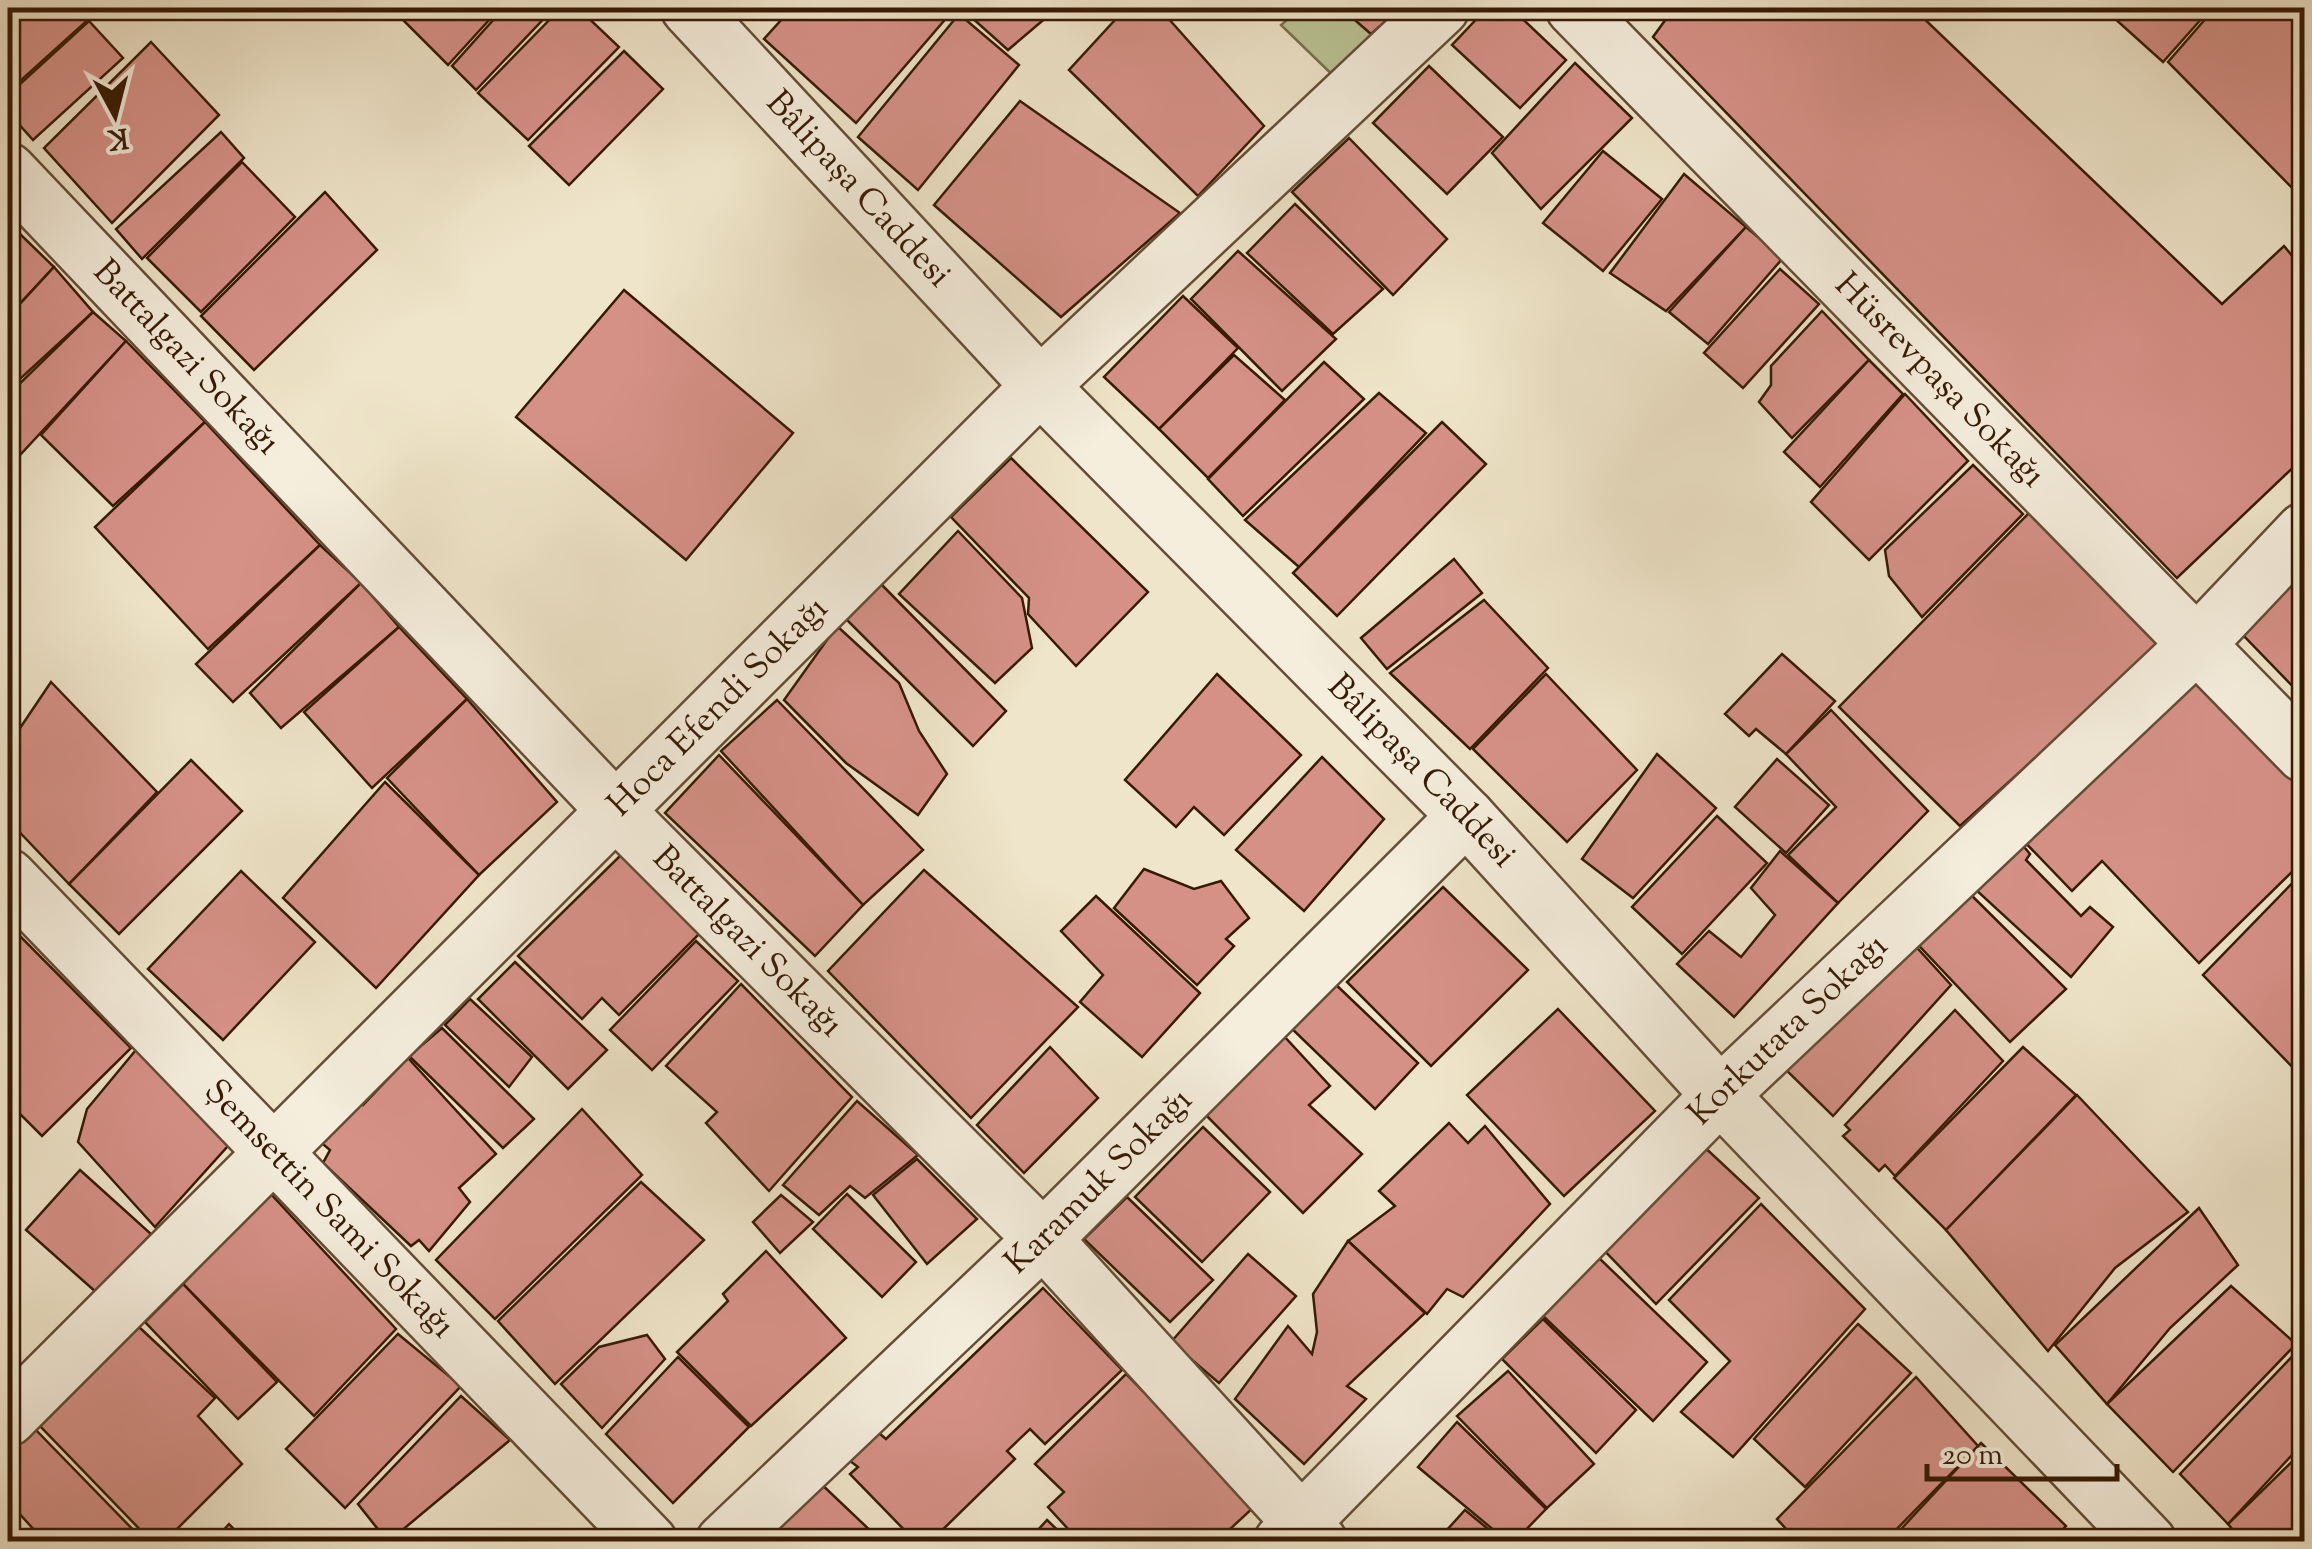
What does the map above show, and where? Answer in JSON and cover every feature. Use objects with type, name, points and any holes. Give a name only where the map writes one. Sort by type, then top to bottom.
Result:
[{"type":"street","name":"Bâlipaşa Caddesi","points":[[689,8],[1040,386],[1466,816],[1720,1095],[2148,1542]]},
{"type":"street","name":"Hoca Efendi Sokağı","points":[[8,1418],[1040,386],[1440,8]]},
{"type":"street","name":"Hüsrevpaşa Sokağı","points":[[1574,8],[2304,754]]},
{"type":"street","name":"Battalgazi Sokağı","points":[[8,171],[616,812],[1043,1239],[1301,1535]]},
{"type":"street","name":"Korkutata Sokağı","points":[[1301,1535],[1720,1095],[2197,644],[2304,531]]},
{"type":"street","name":"Karamuk Sokağı","points":[[724,1542],[1043,1239],[1466,816]]},
{"type":"street","name":"Şemsettin Sami Sokağı","points":[[8,877],[649,1542]]},
{"type":"green space","points":[[1301,8],[1403,8],[1346,88],[1281,25]]},
{"type":"building","points":[[8,8],[101,8],[8,92]]},
{"type":"building","points":[[391,8],[500,8],[448,65]]},
{"type":"building","points":[[504,8],[554,8],[476,90],[452,66]]},
{"type":"building","points":[[561,8],[578,8],[619,47],[528,140],[478,93]]},
{"type":"building","points":[[792,8],[955,8],[856,123],[764,39]]},
{"type":"building","points":[[961,8],[1052,8],[1055,10],[1008,50]]},
{"type":"building","points":[[1126,8],[1159,8],[1264,126],[1198,196],[1069,70]]},
{"type":"building","points":[[1341,8],[1401,8],[1371,34]]},
{"type":"building","points":[[1487,8],[1511,8],[1566,60],[1520,108],[1452,45]]},
{"type":"building","points":[[1674,8],[1913,8],[2222,304],[2284,246],[2304,270],[2304,457],[2177,578],[1653,37]]},
{"type":"building","points":[[2103,8],[2211,8],[2163,62]]},
{"type":"building","points":[[2215,8],[2290,8],[2304,21],[2304,200],[2168,62]]},
{"type":"building","points":[[959,14],[1019,65],[918,190],[858,137]]},
{"type":"building","points":[[89,21],[123,58],[33,140],[8,112],[8,95]]},
{"type":"building","points":[[151,42],[219,115],[112,223],[44,148]]},
{"type":"building","points":[[624,51],[663,89],[569,185],[529,146]]},
{"type":"building","points":[[1575,63],[1632,118],[1541,209],[1492,153]]},
{"type":"building","points":[[1429,66],[1503,137],[1447,194],[1373,123]]},
{"type":"building","points":[[1020,101],[1180,213],[1061,317],[934,205]]},
{"type":"building","points":[[221,132],[244,158],[142,259],[116,229]]},
{"type":"building","points":[[1349,138],[1447,239],[1393,295],[1292,192]]},
{"type":"building","points":[[1603,151],[1662,199],[1603,271],[1543,223]]},
{"type":"building","points":[[242,162],[295,217],[201,312],[147,258]]},
{"type":"building","points":[[1684,174],[1746,227],[1666,311],[1610,273]]},
{"type":"building","points":[[325,192],[377,250],[254,370],[201,316]]},
{"type":"building","points":[[1295,204],[1383,289],[1333,334],[1247,253]]},
{"type":"building","points":[[8,222],[20,234],[8,244]]},
{"type":"building","points":[[1746,227],[1783,258],[1708,344],[1669,312]]},
{"type":"building","points":[[20,234],[54,267],[8,316],[8,244]]},
{"type":"building","points":[[1238,251],[1336,339],[1282,391],[1191,299]]},
{"type":"building","points":[[54,267],[93,312],[8,390],[8,317]]},
{"type":"building","points":[[1780,269],[1819,304],[1743,388],[1704,353]]},
{"type":"building","points":[[624,290],[793,433],[686,560],[516,417]]},
{"type":"building","points":[[1183,296],[1238,348],[1159,429],[1104,377]]},
{"type":"building","points":[[1822,311],[1869,360],[1792,438],[1759,402],[1771,385],[1771,366]]},
{"type":"building","points":[[93,312],[126,341],[20,455],[8,444],[8,395]]},
{"type":"building","points":[[126,341],[205,422],[113,506],[41,435]]},
{"type":"building","points":[[1234,355],[1285,400],[1208,478],[1159,429]]},
{"type":"building","points":[[1869,360],[1903,394],[1820,487],[1784,452]]},
{"type":"building","points":[[1324,362],[1364,399],[1243,516],[1208,479]]},
{"type":"building","points":[[1379,393],[1426,433],[1299,567],[1245,520]]},
{"type":"building","points":[[1905,394],[1968,461],[1869,560],[1811,502]]},
{"type":"building","points":[[205,422],[320,545],[208,649],[95,527]]},
{"type":"building","points":[[1442,422],[1486,464],[1337,616],[1293,573]]},
{"type":"building","points":[[1011,458],[1148,592],[1076,666],[1028,614],[1029,598],[951,517]]},
{"type":"building","points":[[1973,465],[2023,514],[1922,617],[1889,576],[1885,550]]},
{"type":"building","points":[[2030,512],[2165,641],[1960,826],[1839,707]]},
{"type":"building","points":[[958,531],[1022,598],[1032,648],[995,683],[899,594]]},
{"type":"building","points":[[320,545],[361,583],[233,702],[196,664]]},
{"type":"building","points":[[1454,559],[1482,593],[1387,669],[1361,638]]},
{"type":"building","points":[[2300,574],[2304,578],[2304,698],[2241,633]]},
{"type":"building","points":[[361,583],[399,627],[281,728],[250,693]]},
{"type":"building","points":[[881,584],[1006,711],[973,746],[845,618]]},
{"type":"building","points":[[1484,600],[1548,668],[1470,749],[1390,673]]},
{"type":"building","points":[[837,626],[899,683],[919,731],[947,774],[918,815],[846,763],[784,700]]},
{"type":"building","points":[[399,627],[467,699],[372,788],[304,712]]},
{"type":"building","points":[[1782,654],[1835,701],[1786,754],[1756,729],[1749,736],[1725,714]]},
{"type":"building","points":[[2184,673],[2304,787],[2304,860],[2199,963],[2102,861],[2072,891],[2017,834]]},
{"type":"building","points":[[1217,674],[1301,755],[1224,835],[1194,807],[1176,827],[1125,780]]},
{"type":"building","points":[[1546,674],[1637,770],[1567,842],[1473,749]]},
{"type":"building","points":[[51,682],[157,792],[69,884],[8,820],[8,746]]},
{"type":"building","points":[[467,699],[557,802],[479,875],[387,778]]},
{"type":"building","points":[[777,700],[923,850],[863,905],[721,751]]},
{"type":"building","points":[[1831,710],[1928,811],[1838,903],[1788,855],[1836,807],[1786,754]]},
{"type":"building","points":[[1657,754],[1716,808],[1633,898],[1582,859]]},
{"type":"building","points":[[719,755],[863,905],[815,956],[665,813]]},
{"type":"building","points":[[1322,757],[1384,819],[1304,911],[1236,850]]},
{"type":"building","points":[[1777,759],[1829,805],[1786,853],[1735,807]]},
{"type":"building","points":[[191,760],[242,811],[119,934],[69,884]]},
{"type":"building","points":[[385,782],[479,875],[376,988],[283,898]]},
{"type":"building","points":[[1717,816],[1767,863],[1682,954],[1632,907]]},
{"type":"building","points":[[2020,842],[2030,854],[2026,860],[2081,916],[2090,907],[2113,927],[2071,977],[1975,889]]},
{"type":"building","points":[[1780,851],[1838,903],[1734,1017],[1677,964],[1709,931],[1741,957],[1775,915],[1751,888]]},
{"type":"building","points":[[624,852],[704,929],[619,1015],[602,998],[582,1019],[518,956]]},
{"type":"building","points":[[1144,869],[1194,889],[1221,881],[1249,918],[1226,939],[1234,946],[1197,985],[1114,908]]},
{"type":"building","points":[[924,870],[1078,1007],[971,1118],[828,971]]},
{"type":"building","points":[[241,871],[315,942],[223,1040],[148,969]]},
{"type":"building","points":[[2304,871],[2304,1079],[2203,975]]},
{"type":"building","points":[[1956,880],[2066,989],[2010,1042],[1908,934]]},
{"type":"building","points":[[1443,887],[1528,970],[1431,1066],[1347,982]]},
{"type":"building","points":[[1096,896],[1200,993],[1142,1057],[1080,1002],[1103,975],[1061,931]]},
{"type":"building","points":[[8,924],[131,1048],[42,1136],[8,1102]]},
{"type":"building","points":[[1899,928],[1951,985],[1833,1116],[1772,1056]]},
{"type":"building","points":[[696,941],[738,981],[652,1070],[610,1030]]},
{"type":"building","points":[[515,962],[607,1050],[568,1089],[478,999]]},
{"type":"building","points":[[1331,980],[1418,1063],[1375,1109],[1288,1025]]},
{"type":"building","points":[[741,984],[852,1097],[769,1191],[706,1123],[717,1112],[666,1066]]},
{"type":"building","points":[[470,999],[532,1057],[509,1087],[445,1025]]},
{"type":"building","points":[[1558,1009],[1655,1111],[1564,1196],[1467,1095]]},
{"type":"building","points":[[1955,1010],[2003,1061],[1895,1176],[1885,1165],[1879,1171],[1843,1136],[1850,1130],[1845,1125]]},
{"type":"building","points":[[1271,1022],[1330,1086],[1309,1105],[1362,1154],[1303,1213],[1188,1097]]},
{"type":"building","points":[[442,1028],[534,1119],[503,1148],[409,1056]]},
{"type":"building","points":[[140,1045],[236,1137],[155,1227],[78,1142],[87,1109]]},
{"type":"building","points":[[1050,1047],[1098,1098],[1024,1173],[977,1125]]},
{"type":"building","points":[[2023,1047],[2076,1095],[1946,1230],[1894,1178]]},
{"type":"building","points":[[408,1058],[496,1154],[459,1188],[470,1202],[429,1251],[419,1240],[411,1246],[323,1163],[330,1150],[311,1134],[350,1092],[363,1105]]},
{"type":"building","points":[[2077,1095],[2188,1212],[2115,1268],[2048,1351],[1946,1230]]},
{"type":"building","points":[[857,1101],[918,1155],[865,1198],[850,1186],[819,1215],[783,1185]]},
{"type":"building","points":[[582,1109],[642,1175],[495,1319],[436,1260]]},
{"type":"building","points":[[1449,1123],[1468,1143],[1485,1126],[1550,1204],[1463,1297],[1447,1289],[1427,1314],[1348,1241],[1395,1206],[1379,1191]]},
{"type":"building","points":[[1203,1127],[1270,1192],[1202,1262],[1135,1197]]},
{"type":"building","points":[[1699,1142],[1759,1198],[1656,1304],[1597,1243]]},
{"type":"building","points":[[917,1159],[977,1219],[927,1264],[873,1195]]},
{"type":"building","points":[[80,1170],[151,1234],[97,1293],[26,1230]]},
{"type":"building","points":[[641,1182],[704,1240],[555,1384],[498,1321]]},
{"type":"building","points":[[269,1192],[396,1329],[314,1416],[183,1284]]},
{"type":"building","points":[[847,1194],[916,1262],[882,1297],[813,1229]]},
{"type":"building","points":[[781,1195],[813,1222],[780,1253],[753,1222]]},
{"type":"building","points":[[1127,1197],[1213,1280],[1170,1322],[1084,1239]]},
{"type":"building","points":[[1761,1204],[1865,1309],[1733,1457],[1681,1412],[1730,1361],[1669,1300]]},
{"type":"building","points":[[2199,1208],[2238,1265],[2170,1328],[2107,1404],[2055,1345]]},
{"type":"building","points":[[1348,1241],[1425,1313],[1347,1386],[1366,1399],[1304,1464],[1235,1399],[1288,1326],[1312,1354],[1317,1332],[1313,1294]]},
{"type":"building","points":[[766,1251],[846,1338],[751,1426],[677,1352],[728,1301],[723,1294]]},
{"type":"building","points":[[1248,1254],[1296,1296],[1219,1383],[1171,1342]]},
{"type":"building","points":[[1599,1258],[1707,1362],[1653,1421],[1543,1316]]},
{"type":"building","points":[[183,1284],[277,1382],[238,1419],[145,1322]]},
{"type":"building","points":[[2231,1286],[2296,1344],[2173,1472],[2107,1404]]},
{"type":"building","points":[[1043,1288],[1122,1370],[1045,1444],[1030,1429],[1007,1451],[1015,1459],[930,1542],[916,1542],[850,1474],[858,1467],[850,1461],[879,1433],[886,1439]]},
{"type":"building","points":[[1543,1319],[1636,1410],[1596,1453],[1502,1359]]},
{"type":"building","points":[[1858,1324],[1911,1373],[1805,1487],[1754,1439]]},
{"type":"building","points":[[139,1327],[215,1398],[198,1416],[242,1464],[164,1542],[152,1542],[40,1426]]},
{"type":"building","points":[[398,1334],[461,1386],[345,1508],[286,1449]]},
{"type":"building","points":[[647,1335],[665,1359],[602,1428],[561,1384],[599,1347]]},
{"type":"building","points":[[2304,1344],[2304,1442],[2228,1524],[2180,1474]]},
{"type":"building","points":[[678,1357],[749,1427],[673,1503],[606,1434]]},
{"type":"building","points":[[1508,1371],[1594,1464],[1547,1508],[1457,1416]]},
{"type":"building","points":[[1126,1374],[1255,1506],[1216,1542],[1080,1542],[1048,1507],[1064,1492],[1035,1464]]},
{"type":"building","points":[[1916,1377],[1978,1446],[1884,1542],[1798,1542],[1777,1519]]},
{"type":"building","points":[[461,1396],[510,1440],[388,1542],[358,1504]]},
{"type":"building","points":[[1457,1422],[1546,1509],[1514,1542],[1508,1542],[1418,1467]]},
{"type":"building","points":[[33,1427],[145,1542],[45,1542],[8,1501],[8,1456]]},
{"type":"building","points":[[1981,1443],[2066,1526],[2051,1542],[1889,1542]]},
{"type":"building","points":[[2304,1450],[2304,1542],[2243,1542],[2228,1524]]},
{"type":"building","points":[[817,1480],[876,1536],[871,1542],[763,1542]]},
{"type":"building","points":[[1465,1510],[1504,1542],[1436,1542]]},
{"type":"building","points":[[1047,1520],[1070,1542],[1027,1542]]},
{"type":"building","points":[[229,1524],[246,1542],[213,1542]]},
{"type":"building","points":[[2066,1530],[2077,1542],[2055,1542]]}]
